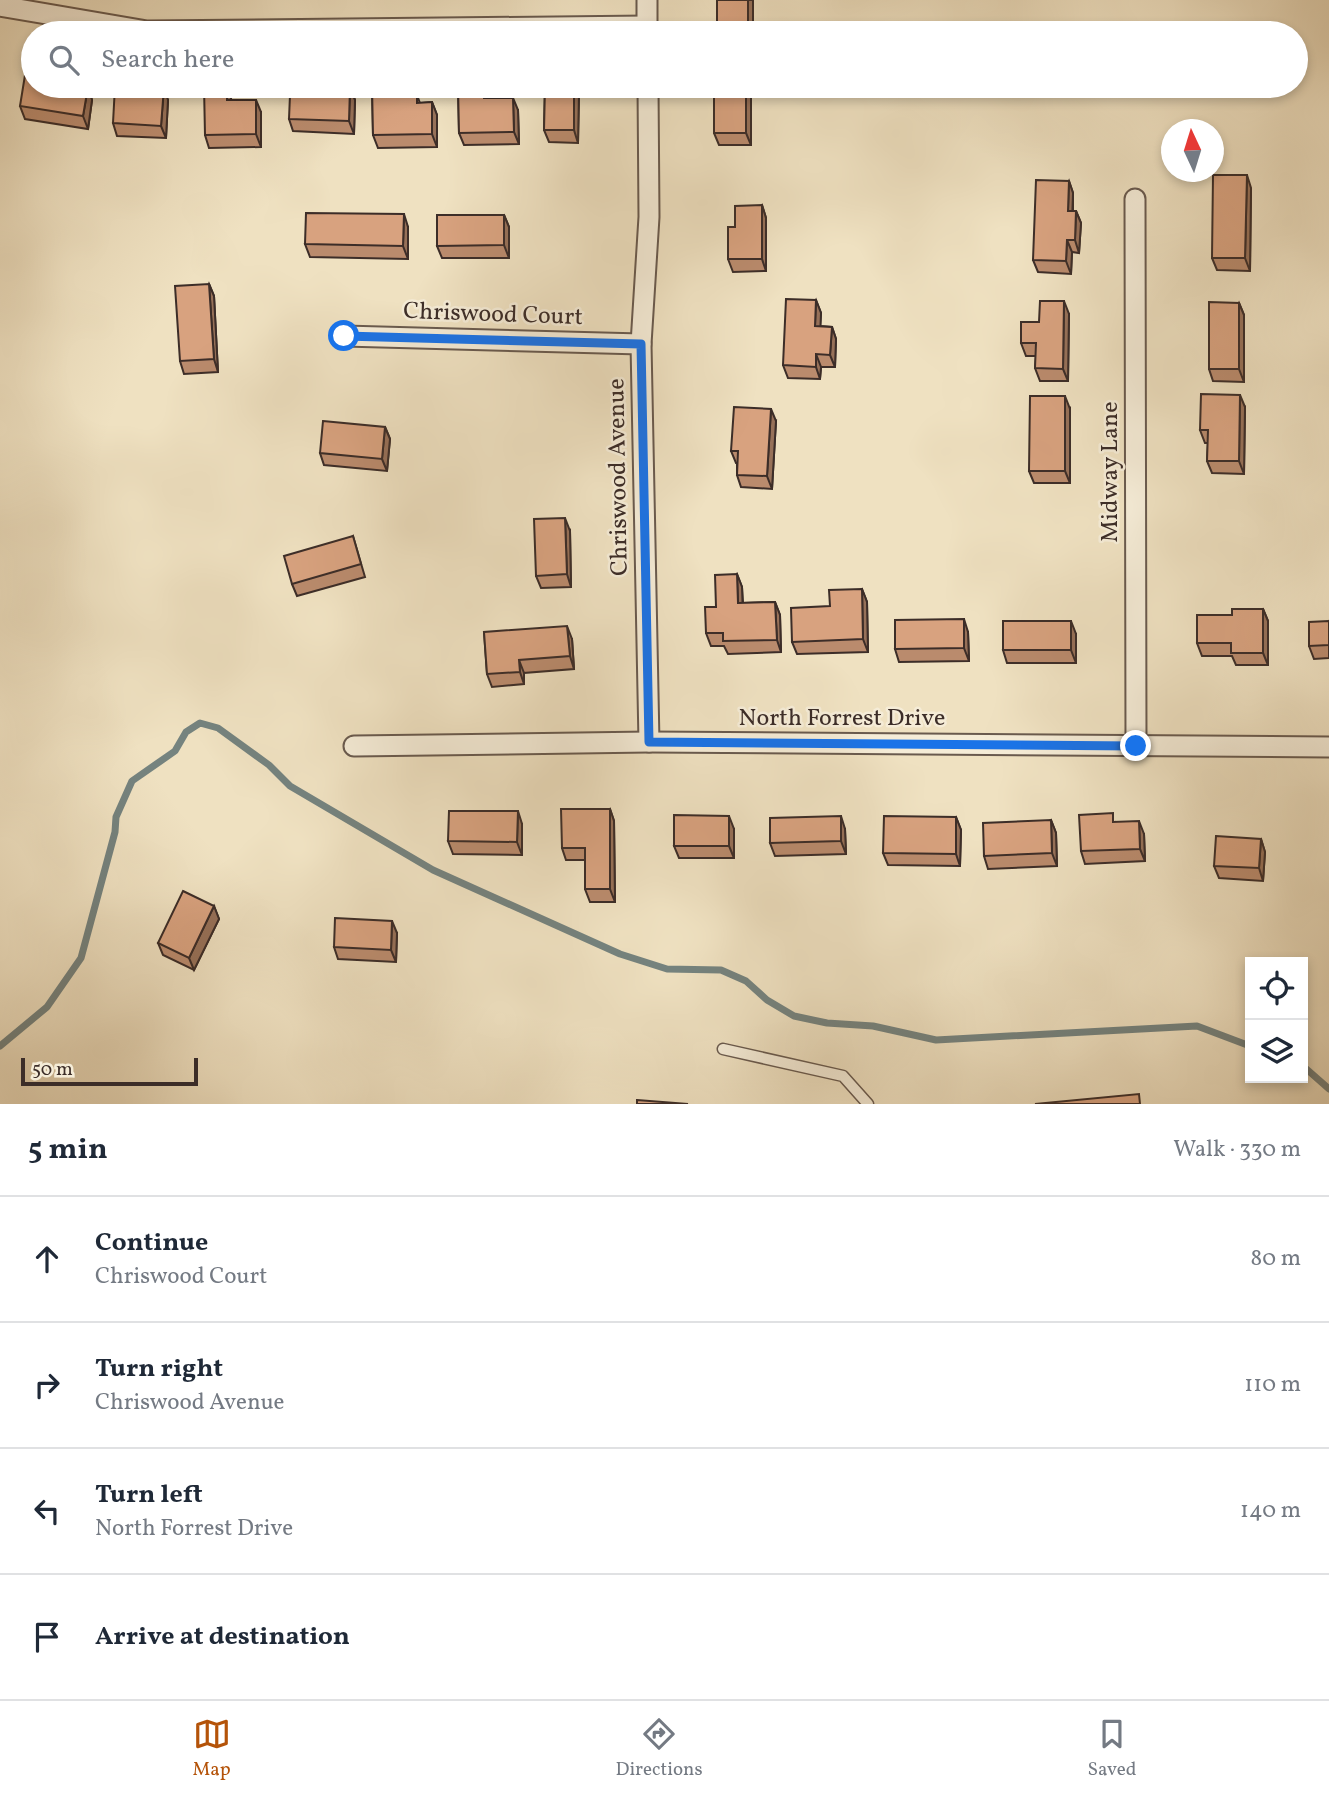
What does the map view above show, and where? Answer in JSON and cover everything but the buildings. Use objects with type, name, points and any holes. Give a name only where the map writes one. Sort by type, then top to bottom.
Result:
[{"type":"street","points":[[647,0],[647,21]]},
{"type":"street","points":[[0,6],[88,21]]},
{"type":"street","name":"Chriswood Avenue","points":[[648,98],[649,217],[641,344],[649,742]]},
{"type":"street","name":"Midway Lane","points":[[1135,198],[1136,746]]},
{"type":"street","name":"Chriswood Court","points":[[344,336],[641,344]]},
{"type":"street","name":"North Forrest Drive","points":[[354,746],[649,742],[1329,747]]},
{"type":"lane","points":[[723,1049],[843,1076],[868,1104]]},
{"type":"waterway","points":[[0,1046],[47,1007],[81,958],[115,832],[116,817],[132,781],[175,751],[186,732],[200,723],[218,728],[269,765],[290,786],[433,870],[620,954],[667,969],[721,970],[746,981],[767,1000],[794,1016],[827,1023],[873,1026],[936,1040],[1197,1026],[1245,1044]]},
{"type":"waterway","points":[[1308,1070],[1329,1089]]},
{"type":"route","points":[[344,336],[641,344],[649,742],[1136,746]]}]
